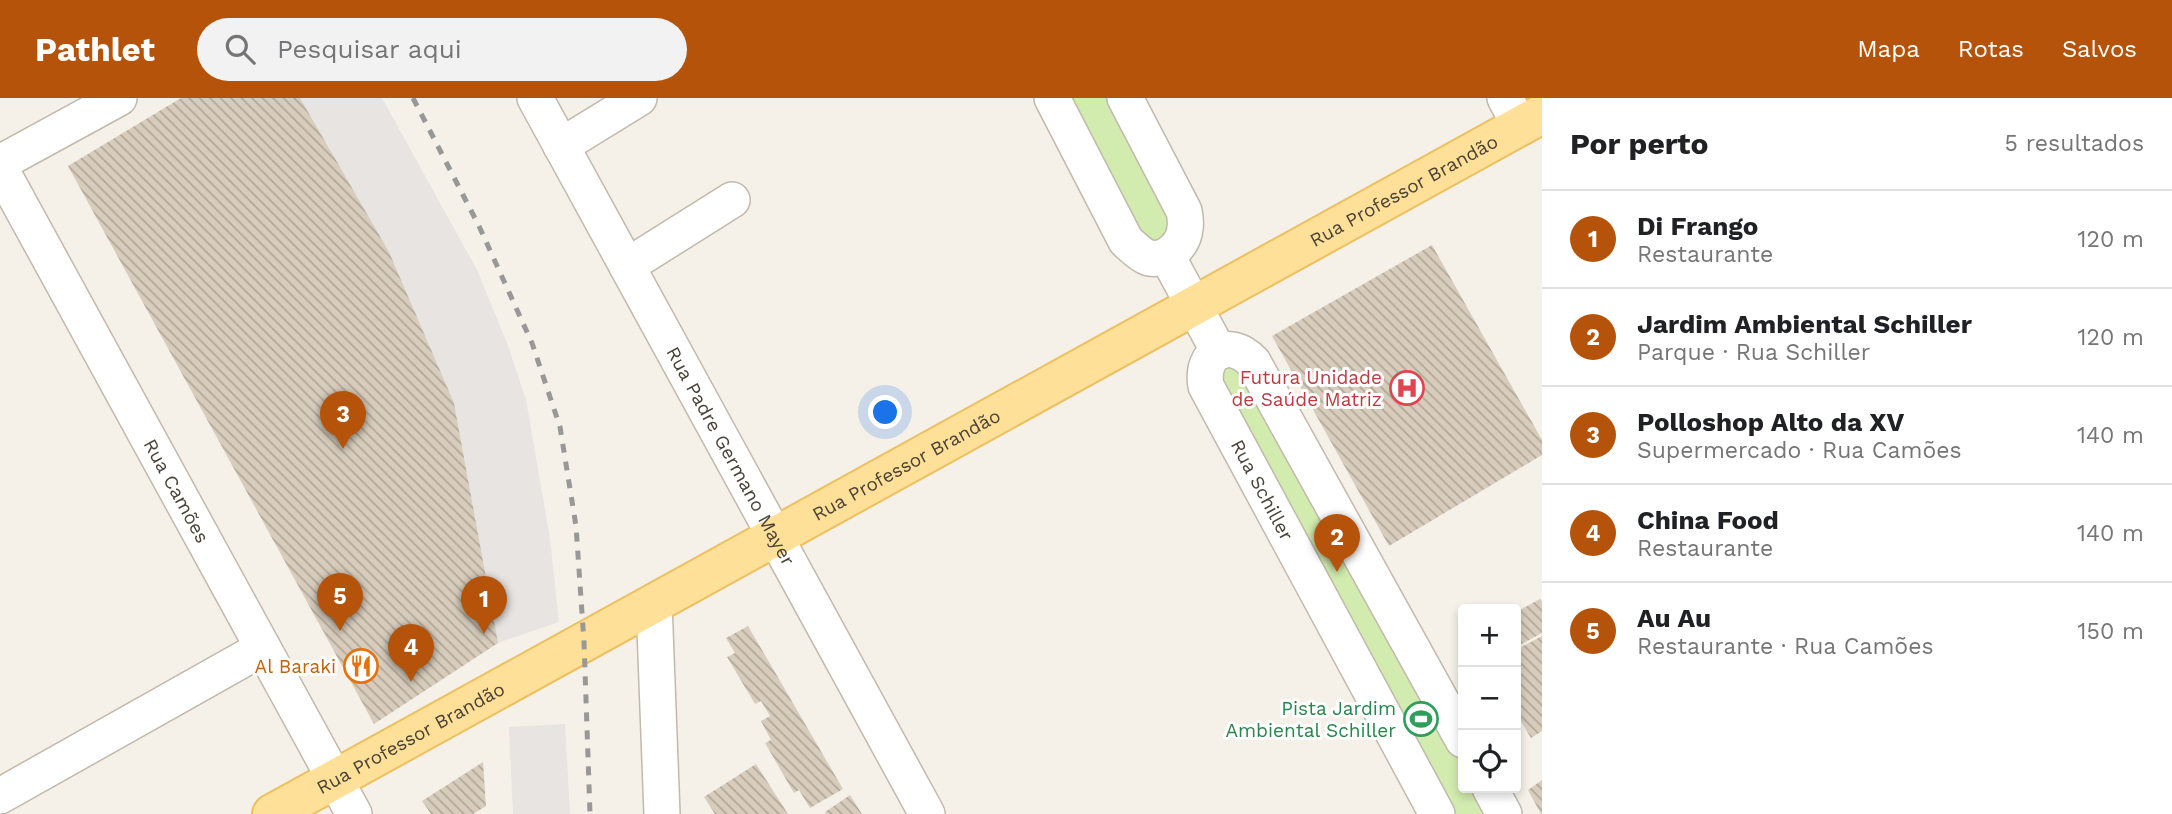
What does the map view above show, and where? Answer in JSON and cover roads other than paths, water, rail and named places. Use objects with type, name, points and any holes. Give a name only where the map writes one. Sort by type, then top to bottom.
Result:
[{"type":"main road","name":"Rua Professor Brandão","points":[[272,814],[1194,306],[1522,113]]},
{"type":"street","points":[[0,163],[119,98]]},
{"type":"street","name":"Rua Padre Germano Mayer","points":[[535,98],[927,814]]},
{"type":"street","points":[[561,146],[639,98]]},
{"type":"street","points":[[1052,98],[1126,241],[1151,258],[1167,256],[1178,247],[1185,230],[1184,211],[1125,98]]},
{"type":"street","name":"Rua Camões","points":[[0,168],[354,814]]},
{"type":"street","points":[[627,266],[732,200]]},
{"type":"street","points":[[1167,256],[1219,352],[1237,349],[1253,362],[1458,731]]},
{"type":"street","name":"Rua Schiller","points":[[1219,352],[1205,365],[1206,386],[1437,814]]},
{"type":"street","points":[[654,603],[663,814]]},
{"type":"street","points":[[0,796],[263,648]]},
{"type":"street","points":[[1493,793],[1504,814]]},
{"type":"railway","points":[[413,98],[479,226],[532,343],[560,427],[576,526],[584,642],[590,814]]},
{"type":"place","name":"Futura Unidade de Saúde Matriz","points":[[1407,388]]},
{"type":"place","name":"Polloshop Alto da XV","points":[[343,449]]},
{"type":"place","name":"Jardim Ambiental Schiller","points":[[1337,572]]},
{"type":"place","name":"Au Au","points":[[340,631]]},
{"type":"place","name":"Di Frango","points":[[484,634]]},
{"type":"place","name":"Al Baraki","points":[[361,666]]},
{"type":"place","name":"China Food","points":[[411,682]]},
{"type":"place","name":"Pista Jardim Ambiental Schiller","points":[[1421,719]]}]
